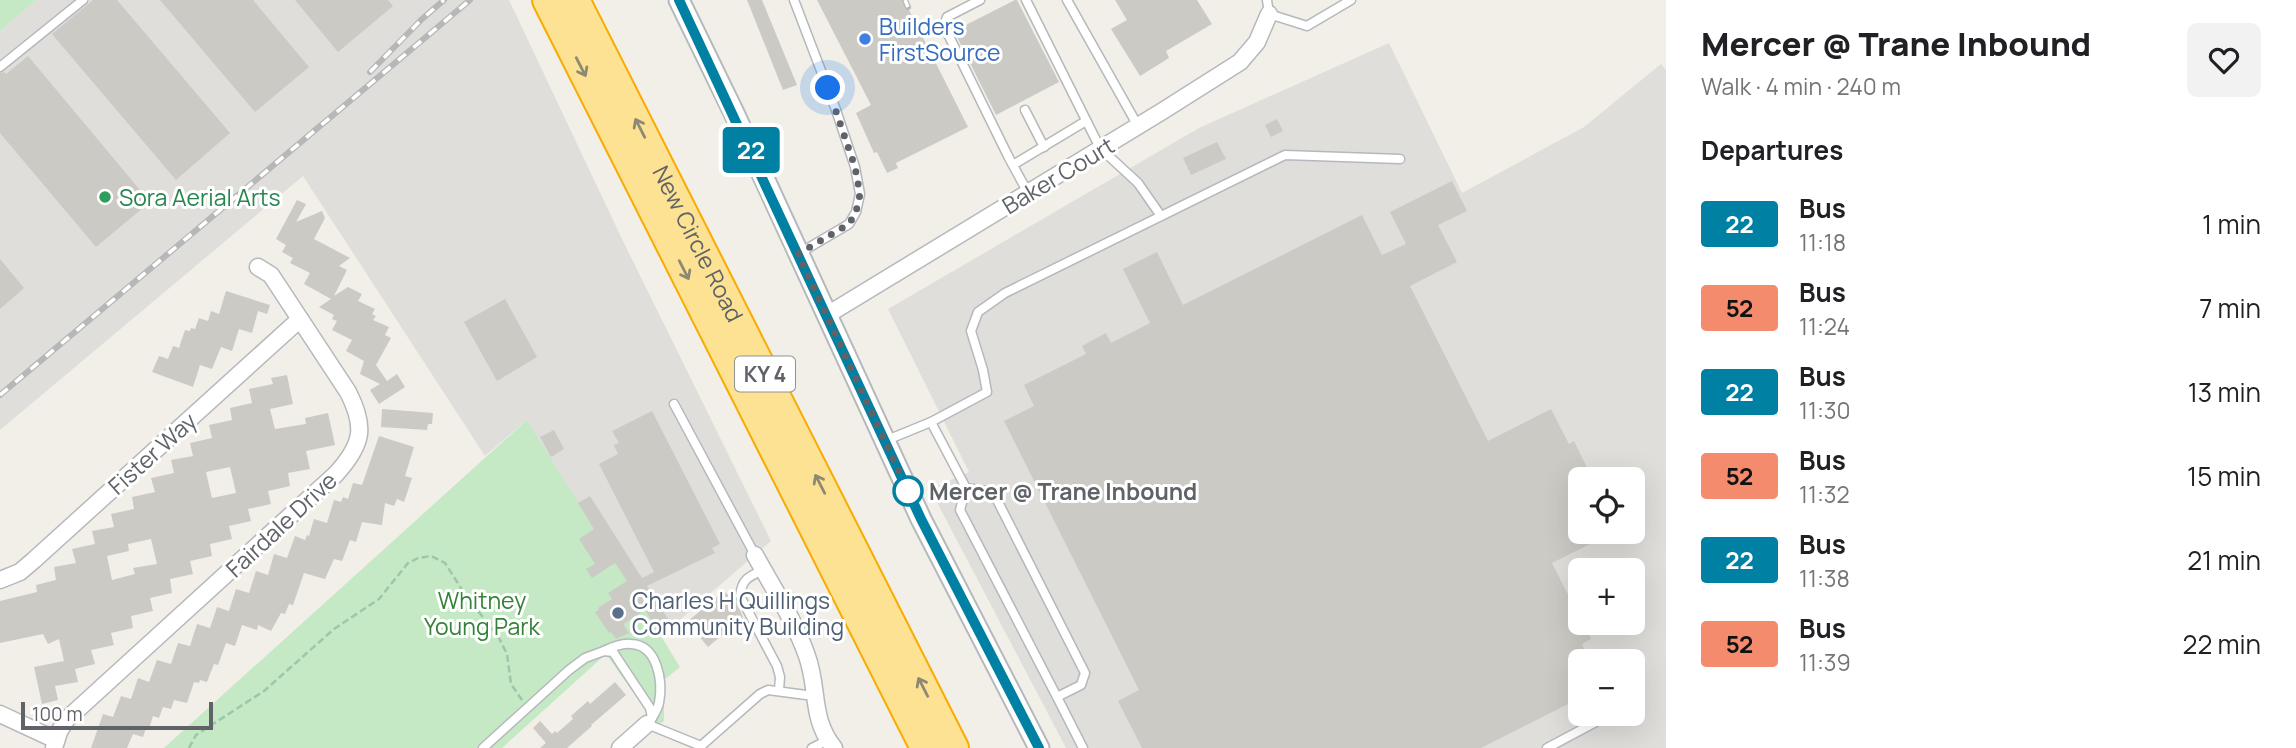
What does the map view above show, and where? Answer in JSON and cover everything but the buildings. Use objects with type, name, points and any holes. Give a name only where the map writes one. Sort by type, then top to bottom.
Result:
[{"type":"highway","name":"New Circle Road","points":[[558,2],[925,748]]},
{"type":"highway","name":"New Circle Road","points":[[558,2],[954,748]]},
{"type":"street","points":[[679,0],[921,519],[1038,748]]},
{"type":"street","name":"Baker Court","points":[[827,315],[1240,62],[1257,42],[1268,7]]},
{"type":"street","name":"Fairdale Drive","points":[[55,744],[66,720],[90,696],[337,474],[351,458],[360,436],[360,422],[348,391],[271,275],[258,267]]},
{"type":"street","name":"Fister Way","points":[[0,580],[20,572],[34,560],[300,319]]},
{"type":"street","points":[[759,562],[803,645],[809,661],[822,731],[831,744]]},
{"type":"street","points":[[0,714],[55,744]]},
{"type":"street","points":[[620,748],[649,721]]},
{"type":"lane","points":[[0,67],[83,0]]},
{"type":"lane","points":[[794,0],[855,167],[860,194],[856,212],[849,224],[798,254]]},
{"type":"lane","points":[[980,0],[947,17],[944,23],[1028,193]]},
{"type":"lane","points":[[1026,0],[1100,148],[1138,183],[1161,216]]},
{"type":"lane","points":[[1067,0],[1138,126]]},
{"type":"lane","points":[[1268,7],[1307,26],[1350,0]]},
{"type":"lane","points":[[1025,110],[1044,147]]},
{"type":"lane","points":[[1013,165],[1087,121]]},
{"type":"lane","points":[[885,440],[931,422],[987,392],[971,331],[978,312],[1005,293],[1285,155],[1400,159]]},
{"type":"lane","points":[[674,404],[759,562],[742,584],[740,596],[777,666],[780,677],[779,691]]},
{"type":"lane","points":[[931,422],[966,488],[960,510],[1083,748]]},
{"type":"lane","points":[[966,488],[993,492],[1085,673],[1081,685],[1057,697]]},
{"type":"lane","points":[[483,748],[585,658],[614,646],[631,643],[645,648],[658,667],[659,706],[649,721]]},
{"type":"lane","points":[[604,651],[613,652],[650,708],[649,721]]},
{"type":"lane","points":[[649,721],[701,746],[768,690],[814,696]]},
{"type":"lane","points":[[1547,748],[1588,726]]},
{"type":"lane","points":[[812,748],[831,744]]},
{"type":"path","points":[[189,748],[196,735],[264,691],[334,629],[379,599],[408,563],[431,556],[445,563],[466,596],[498,636],[507,654],[512,684],[516,693],[529,706]]},
{"type":"shaded area","points":[[36,0],[509,0],[622,239],[771,541],[660,637],[527,420],[485,456],[303,176],[0,430],[0,31]]},
{"type":"shaded area","points":[[1389,43],[1462,193],[1584,127],[1661,64],[1666,70],[1666,748],[1066,748],[930,489],[969,472],[888,309],[1199,128]]},
{"type":"green space","points":[[0,0],[36,0],[0,31]]},
{"type":"green space","name":"Whitney Young Park","points":[[527,420],[680,667],[664,680],[664,721],[657,726],[606,654],[502,748],[164,748]]},
{"type":"railway","points":[[370,72],[444,0]]},
{"type":"railway","points":[[0,395],[470,0]]},
{"type":"railway","points":[[905,0],[908,7]]},
{"type":"bus line","name":"22","points":[[679,0],[921,519],[1039,748]]},
{"type":"place","name":"Builders FirstSource","points":[[865,39]]},
{"type":"place","name":"Sora Aerial Arts","points":[[105,197]]},
{"type":"place","name":"Mercer @ Trane Inbound","points":[[908,491]]},
{"type":"place","name":"Charles H Quillings Community Building","points":[[618,613]]},
{"type":"route","points":[[828,88],[855,167],[860,194],[856,212],[849,224],[798,254],[908,491]]}]
